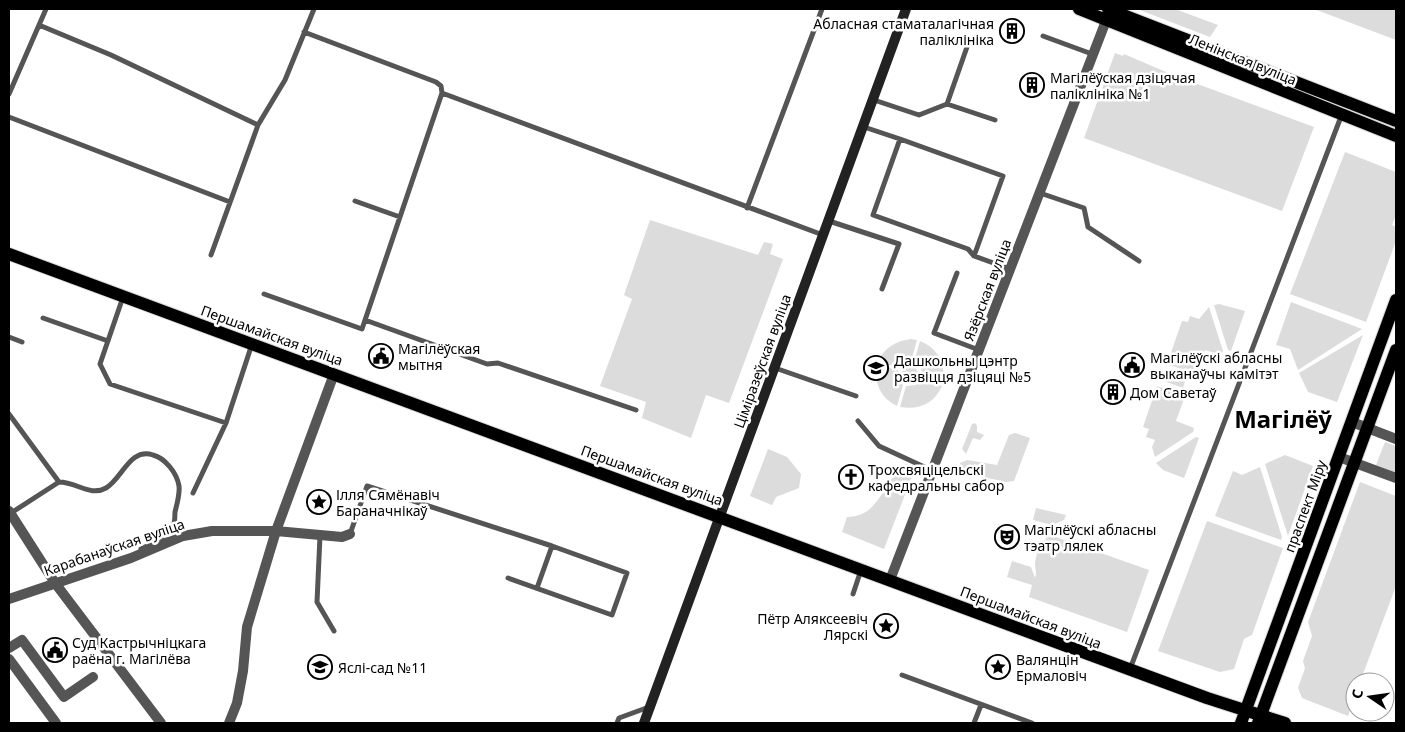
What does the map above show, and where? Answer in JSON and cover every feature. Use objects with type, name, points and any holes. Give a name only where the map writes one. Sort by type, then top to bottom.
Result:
[{"type":"main road","name":"Ціміразеўская вуліца","points":[[644,723],[906,9]]},
{"type":"main road","name":"Ленінская вуліца","points":[[1079,9],[1108,13],[1396,136]]},
{"type":"main road","name":"Ленінская вуліца","points":[[1219,59],[1347,102],[1396,121]]},
{"type":"main road","name":"Першамайская вуліца","points":[[9,254],[1130,669],[1246,710],[1259,719],[1285,723]]},
{"type":"main road","name":"праспект Міру","points":[[1241,723],[1396,300]]},
{"type":"main road","points":[[1259,719],[1396,350]]},
{"type":"street","name":"Язёрская вуліца","points":[[890,580],[1108,13]]},
{"type":"street","points":[[230,723],[237,703],[244,671],[247,627],[276,531],[334,374]]},
{"type":"street","points":[[1352,422],[1396,439]]},
{"type":"street","points":[[1339,457],[1396,478]]},
{"type":"street","points":[[9,512],[55,583],[161,723]]},
{"type":"street","name":"Карабанаўская вуліца","points":[[9,599],[131,558],[183,536],[212,531],[276,531],[342,537],[350,534]]},
{"type":"street","points":[[9,648],[22,640],[64,696],[92,677]]},
{"type":"street","points":[[9,659],[56,723]]},
{"type":"lane","points":[[9,94],[46,9]]},
{"type":"lane","points":[[211,255],[258,125],[285,80],[314,9]]},
{"type":"lane","points":[[747,208],[822,9]]},
{"type":"lane","points":[[39,25],[111,55],[258,125]]},
{"type":"lane","points":[[264,294],[362,329],[442,92],[441,86],[436,82],[304,32]]},
{"type":"lane","points":[[1043,36],[1092,54]]},
{"type":"lane","points":[[947,104],[967,47]]},
{"type":"lane","points":[[442,92],[747,208],[794,223],[823,236]]},
{"type":"lane","points":[[874,100],[919,115],[947,104],[995,120]]},
{"type":"lane","points":[[1130,669],[1347,102]]},
{"type":"lane","points":[[9,117],[230,202]]},
{"type":"lane","points":[[864,127],[1003,176],[974,256]]},
{"type":"lane","points":[[900,139],[873,215],[968,249],[974,256],[1010,269]]},
{"type":"lane","points":[[1040,193],[1084,208],[1088,227],[1139,261]]},
{"type":"lane","points":[[355,202],[400,218]]},
{"type":"lane","points":[[829,221],[899,244],[882,289]]},
{"type":"lane","points":[[957,273],[934,333],[979,350]]},
{"type":"lane","points":[[123,297],[100,364],[110,384],[226,423]]},
{"type":"lane","points":[[43,318],[108,341]]},
{"type":"lane","points":[[365,320],[487,364],[498,363],[636,410]]},
{"type":"lane","points":[[9,337],[22,342]]},
{"type":"lane","points":[[193,493],[226,423],[252,344]]},
{"type":"lane","points":[[774,368],[856,396]]},
{"type":"lane","points":[[9,414],[59,482]]},
{"type":"lane","points":[[858,421],[880,446],[933,471]]},
{"type":"lane","points":[[9,512],[59,482],[70,482],[88,491],[99,491],[108,488],[133,458],[144,454],[153,455],[167,462],[179,487],[173,526],[170,532],[139,550],[131,558]]},
{"type":"lane","points":[[350,534],[367,486],[552,546],[627,574],[612,615],[508,578]]},
{"type":"lane","points":[[320,536],[318,602],[334,631]]},
{"type":"lane","points":[[537,588],[552,546]]},
{"type":"lane","points":[[853,594],[862,570]]},
{"type":"lane","points":[[902,675],[1032,723]]},
{"type":"lane","points":[[974,723],[981,704]]},
{"type":"lane","points":[[617,723],[619,718],[650,707]]},
{"type":"shaded area","points":[[1137,9],[1175,9],[1218,25],[1210,37]]},
{"type":"shaded area","points":[[1314,9],[1396,9],[1396,40]]},
{"type":"shaded area","points":[[1115,53],[1123,56],[1124,54],[1173,75],[1314,127],[1282,211],[1084,138]]},
{"type":"shaded area","points":[[1345,152],[1396,172],[1396,215],[1392,225],[1396,227],[1396,241],[1366,322],[1290,294]]},
{"type":"shaded area","points":[[650,220],[758,255],[764,242],[773,244],[770,254],[783,259],[729,403],[706,395],[691,438],[642,418],[646,402],[600,386],[632,299],[624,295]]},
{"type":"shaded area","points":[[1291,302],[1362,329],[1298,370],[1290,349],[1276,345]]},
{"type":"shaded area","points":[[1219,304],[1245,311],[1231,351],[1228,350],[1214,305]]},
{"type":"shaded area","points":[[1209,307],[1223,351],[1221,355],[1205,350],[1196,374],[1167,364],[1182,321],[1188,322],[1190,316],[1199,319]]},
{"type":"shaded area","points":[[1363,335],[1337,402],[1308,392],[1299,373]]},
{"type":"shaded area","points":[[917,340],[911,361],[904,363],[899,368],[878,361],[891,346],[900,341]]},
{"type":"shaded area","points":[[920,341],[932,348],[940,358],[944,377],[943,384],[922,378],[921,368],[914,362]]},
{"type":"shaded area","points":[[877,364],[898,370],[897,377],[903,385],[897,406],[882,394],[879,388],[876,377]]},
{"type":"shaded area","points":[[907,366],[913,366],[918,371],[916,380],[907,382],[902,377],[902,371]]},
{"type":"shaded area","points":[[1165,371],[1186,378],[1183,388],[1161,380]]},
{"type":"shaded area","points":[[921,380],[942,386],[935,397],[925,404],[913,408],[900,407],[906,386],[916,385]]},
{"type":"shaded area","points":[[1157,386],[1185,396],[1176,421],[1194,428],[1193,432],[1155,457],[1152,447],[1155,440],[1146,437],[1149,429],[1143,427]]},
{"type":"shaded area","points":[[975,423],[977,432],[984,435],[980,440],[973,438],[966,454],[962,449],[972,424]]},
{"type":"shaded area","points":[[1015,433],[1030,438],[1014,481],[1006,482],[959,470],[960,463],[967,460],[997,465],[1009,435]]},
{"type":"shaded area","points":[[1196,437],[1199,438],[1184,478],[1163,470],[1156,463]]},
{"type":"shaded area","points":[[1385,442],[1396,446],[1396,473],[1376,465]]},
{"type":"shaded area","points":[[768,449],[787,457],[801,474],[799,488],[776,497],[772,505],[750,496]]},
{"type":"shaded area","points":[[1285,455],[1313,466],[1288,536],[1265,464]]},
{"type":"shaded area","points":[[906,464],[916,466],[884,549],[842,532],[847,517],[867,511],[875,504],[898,471]]},
{"type":"shaded area","points":[[1260,467],[1282,537],[1281,540],[1215,516],[1233,471],[1242,475]]},
{"type":"shaded area","points":[[1360,482],[1396,496],[1396,586],[1364,672],[1345,672],[1345,715],[1302,698],[1298,688],[1305,668],[1303,661],[1312,636],[1308,622]]},
{"type":"shaded area","points":[[1036,508],[1066,515],[1064,520],[1052,525],[1033,520]]},
{"type":"shaded area","points":[[1207,521],[1283,548],[1252,635],[1244,639],[1234,669],[1220,672],[1158,651]]},
{"type":"shaded area","points":[[1050,535],[1149,570],[1127,632],[1029,597],[1032,585],[1007,577],[1012,561],[1031,567],[1035,578],[1037,555],[1042,544]]},
{"type":"place","name":"Абласная стаматалагічная паліклініка","points":[[1012,31]]},
{"type":"place","name":"Магілёўская дзіцячая паліклініка №1","points":[[1032,85]]},
{"type":"place","name":"Магілёўская мытня","points":[[381,356]]},
{"type":"place","name":"Магілёўскі абласны выканаўчы камітэт","points":[[1132,365]]},
{"type":"place","name":"Дашкольны цэнтр развіцця дзіцяці №5","points":[[876,368]]},
{"type":"place","name":"Дом Саветаў","points":[[1113,392]]},
{"type":"place","name":"Трохсвяціцельскі кафедральны сабор","points":[[851,477]]},
{"type":"place","name":"Ілля Сямёнавіч Бараначнікаў","points":[[319,502]]},
{"type":"place","name":"Магілёўскі абласны тэатр лялек","points":[[1007,537]]},
{"type":"place","name":"Пётр Аляксеевіч Лярскі","points":[[886,626]]},
{"type":"place","name":"Суд Кастрычніцкага раёна г. Магілёва","points":[[55,650]]},
{"type":"place","name":"Яслі-сад №11","points":[[320,667]]},
{"type":"place","name":"Валянцін Ермаловіч","points":[[998,667]]},
{"type":"district","name":"Магілёў","points":[[1283,418]]}]
